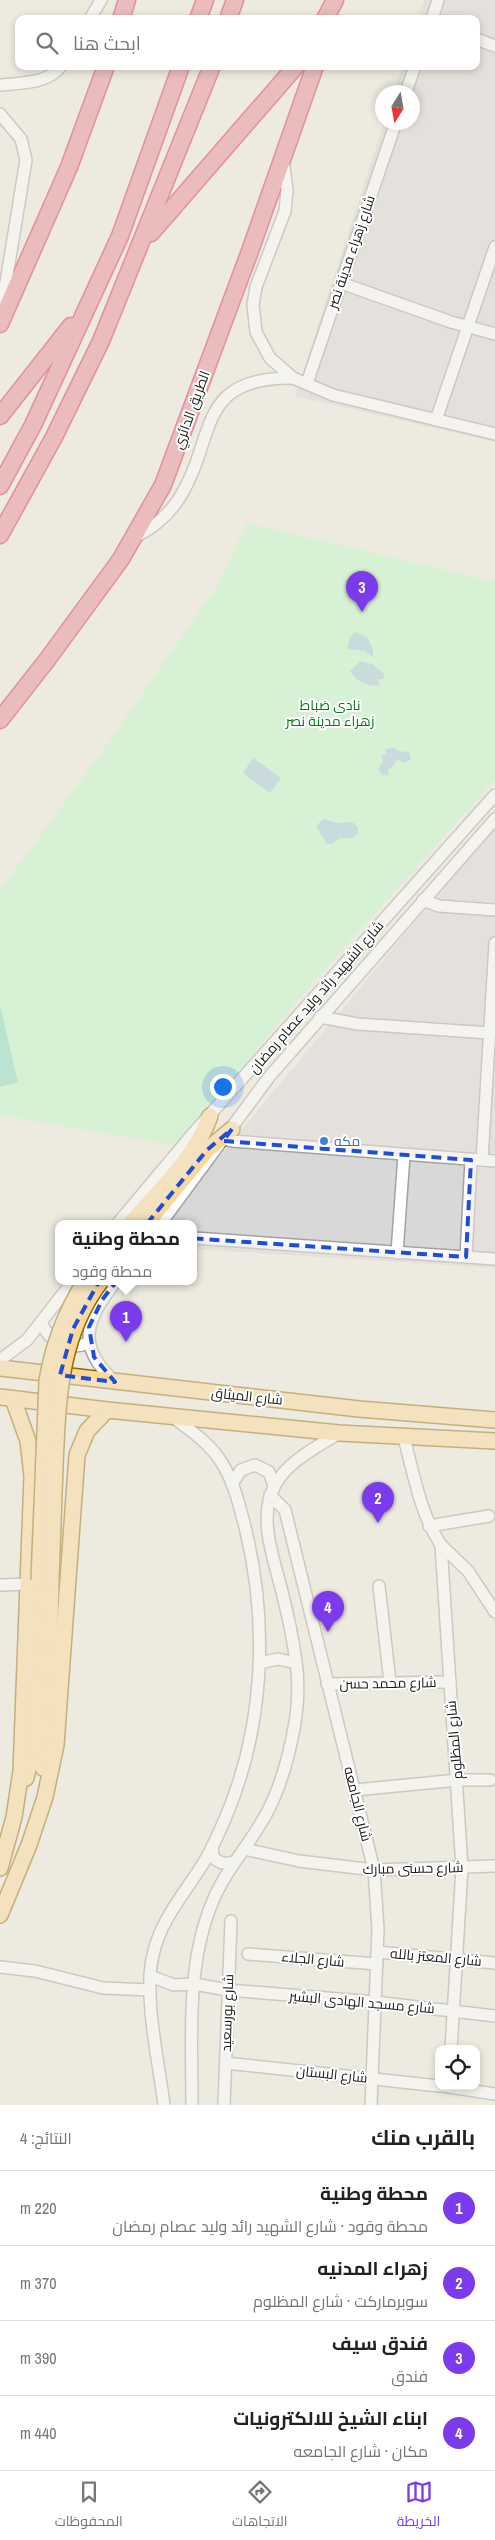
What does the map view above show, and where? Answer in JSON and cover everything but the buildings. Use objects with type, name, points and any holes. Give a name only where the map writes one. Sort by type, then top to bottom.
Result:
[{"type":"highway","points":[[122,15],[127,0]]},
{"type":"highway","points":[[199,15],[205,0]]},
{"type":"highway","points":[[229,15],[235,0]]},
{"type":"highway","points":[[328,15],[337,0]]},
{"type":"highway","points":[[332,15],[337,0]]},
{"type":"highway","points":[[2,317],[69,167],[105,70]]},
{"type":"highway","points":[[0,486],[33,425],[120,236],[180,70]]},
{"type":"highway","points":[[0,535],[54,438],[119,301],[210,70]]},
{"type":"highway","points":[[143,242],[293,70]]},
{"type":"highway","name":"الطريق الدائري","points":[[0,720],[47,660],[134,537],[162,485],[314,70]]},
{"type":"highway","points":[[0,416],[93,295]]},
{"type":"main road","points":[[134,1220],[194,1148],[204,1132],[210,1116]]},
{"type":"main road","points":[[149,1220],[207,1150],[228,1134]]},
{"type":"main road","points":[[0,1868],[10,1836],[18,1794],[28,1773],[35,1739],[47,1381],[53,1352],[62,1324],[83,1285]]},
{"type":"main road","points":[[39,1582],[60,1376],[73,1329],[88,1299],[98,1285]]},
{"type":"main road","name":"شارع الميثاق","points":[[0,1368],[359,1409],[495,1420]]},
{"type":"main road","points":[[6,1398],[25,1430],[30,1453],[48,1719],[43,1763],[45,1797]]},
{"type":"main road","name":"شارع الميثاق","points":[[6,1398],[339,1433],[404,1438],[495,1441]]},
{"type":"main road","points":[[0,1915],[20,1869],[45,1797],[59,1721],[77,1456],[87,1431],[107,1410]]},
{"type":"main road","points":[[30,1453],[43,1444],[53,1442],[69,1447],[77,1456]]},
{"type":"street","points":[[92,15],[101,0]]},
{"type":"street","points":[[433,15],[438,0]]},
{"type":"street","points":[[480,40],[495,46]]},
{"type":"street","points":[[0,85],[37,80],[50,76],[57,70]]},
{"type":"street","points":[[408,85],[414,70]]},
{"type":"street","points":[[0,114],[20,139],[26,160],[2,317]]},
{"type":"street","name":"شارع زهراء مدينة نصر","points":[[307,382],[393,130]]},
{"type":"street","points":[[283,157],[287,190],[285,211],[256,287],[253,314],[256,332],[264,350],[276,366],[293,378]]},
{"type":"street","points":[[436,420],[466,327],[495,247]]},
{"type":"street","points":[[341,283],[466,327],[495,334]]},
{"type":"street","points":[[134,537],[157,523],[180,497],[190,477],[210,421],[225,399],[238,389],[254,382],[271,378],[293,378],[307,382],[332,395],[495,434]]},
{"type":"street","name":"شارع الشهيد رائد وليد عصام رمضان","points":[[121,1220],[210,1116],[495,796]]},
{"type":"street","name":"شارع الشهيد رائد وليد عصام رمضان","points":[[163,1220],[269,1077],[495,819]]},
{"type":"street","points":[[423,900],[439,906],[495,910]]},
{"type":"street","points":[[466,1257],[490,1033],[495,943]]},
{"type":"street","points":[[334,977],[347,987]]},
{"type":"street","points":[[320,1017],[358,1024],[490,1033]]},
{"type":"street","points":[[228,1134],[232,1141],[495,1161]]},
{"type":"street","points":[[397,1252],[404,1155]]},
{"type":"street","points":[[197,1238],[495,1259]]},
{"type":"street","points":[[0,1360],[20,1346],[70,1285]]},
{"type":"street","points":[[113,1285],[102,1300],[90,1323],[88,1332],[89,1343],[97,1364],[114,1382]]},
{"type":"street","points":[[41,1322],[51,1338],[61,1344],[72,1346],[89,1343]]},
{"type":"street","points":[[164,2105],[150,1990],[150,1976],[155,1945],[164,1922],[212,1847],[232,1801],[249,1747],[256,1711],[259,1663],[253,1568],[232,1484],[211,1449],[173,1417]]},
{"type":"street","points":[[272,1490],[291,1465],[339,1433]]},
{"type":"street","name":"شارع المظلوم","points":[[404,1438],[429,1526],[441,1545],[458,1780],[462,1868],[451,2045]]},
{"type":"street","points":[[192,2105],[194,1984],[200,1942],[207,1915],[219,1887],[270,1808],[286,1761],[296,1712],[296,1663],[285,1604],[270,1544],[267,1513],[272,1490],[269,1472],[255,1465],[241,1470],[232,1484]]},
{"type":"street","name":"شارع الجامعه","points":[[272,1490],[285,1510],[374,1870],[378,1952],[371,2105]]},
{"type":"street","points":[[429,1526],[489,1516]]},
{"type":"street","points":[[441,1545],[490,1596],[495,1612]]},
{"type":"street","points":[[0,1585],[39,1582]]},
{"type":"street","points":[[378,1586],[390,1682]]},
{"type":"street","points":[[259,1663],[278,1659],[296,1663]]},
{"type":"street","name":"شارع محمد حسن","points":[[327,1684],[450,1682]]},
{"type":"street","points":[[354,1790],[458,1780],[490,1780]]},
{"type":"street","points":[[212,1847],[213,1857],[218,1862],[226,1864],[234,1862]]},
{"type":"street","name":"شارع حسنى مبارك","points":[[244,1848],[299,1861],[374,1870],[495,1866]]},
{"type":"street","name":"شارع بورسعيد","points":[[224,2105],[231,1921]]},
{"type":"street","name":"شارع المعتز بالله","points":[[378,1952],[495,1963]]},
{"type":"street","name":"شارع الجلاء","points":[[248,1954],[377,1964]]},
{"type":"street","points":[[0,1967],[35,1971],[103,1988],[150,1990]]},
{"type":"street","name":"شارع مسجد الهادى البشير","points":[[150,1976],[174,1985],[194,1984],[228,1990],[375,2002],[495,2016]]},
{"type":"street","name":"شارع البستان","points":[[226,2063],[435,2086]]},
{"type":"street","points":[[468,2090],[495,2094]]},
{"type":"highlighted area","points":[[232,1129],[223,1141],[471,1160],[466,1257],[188,1238],[157,1228],[102,1300],[89,1327],[94,1357],[115,1382],[60,1375],[73,1329],[97,1285],[207,1150]]},
{"type":"shaded area","points":[[424,0],[495,0],[495,442],[295,396],[382,130],[420,130],[420,85],[396,85],[401,70],[480,70],[480,15],[419,15]]},
{"type":"shaded area","points":[[495,826],[495,1268],[197,1249],[197,1220],[167,1220]]},
{"type":"green space","name":"نادى ضباط زهراء مدينة نصر","points":[[247,523],[495,582],[495,779],[301,996],[177,1146],[0,1115],[0,891],[109,742],[218,585]]},
{"type":"green space","points":[[0,1006],[18,1082],[0,1087]]},
{"type":"water","points":[[355,632],[367,637],[373,649],[373,657],[364,651],[347,649],[350,637]]},
{"type":"water","points":[[361,661],[372,664],[384,674],[384,678],[377,680],[380,685],[367,685],[353,675],[350,671]]},
{"type":"water","points":[[394,747],[398,751],[409,752],[411,759],[404,763],[399,760],[395,761],[395,764],[388,770],[388,775],[382,775],[378,769],[383,760],[381,756],[386,754],[385,750]]},
{"type":"water","points":[[253,758],[281,778],[270,793],[243,773]]},
{"type":"water","points":[[324,819],[337,823],[352,822],[358,827],[358,833],[353,838],[340,838],[332,844],[327,844],[317,828],[318,824]]},
{"type":"place","name":"فندق سيف","points":[[362,612]]},
{"type":"place","name":"مكه","points":[[324,1141]]},
{"type":"place","name":"محطة وطنية","points":[[126,1342]]},
{"type":"place","name":"زهراء المدنيه","points":[[378,1523]]},
{"type":"place","name":"ابناء الشيخ للالكترونيات","points":[[328,1632]]}]
